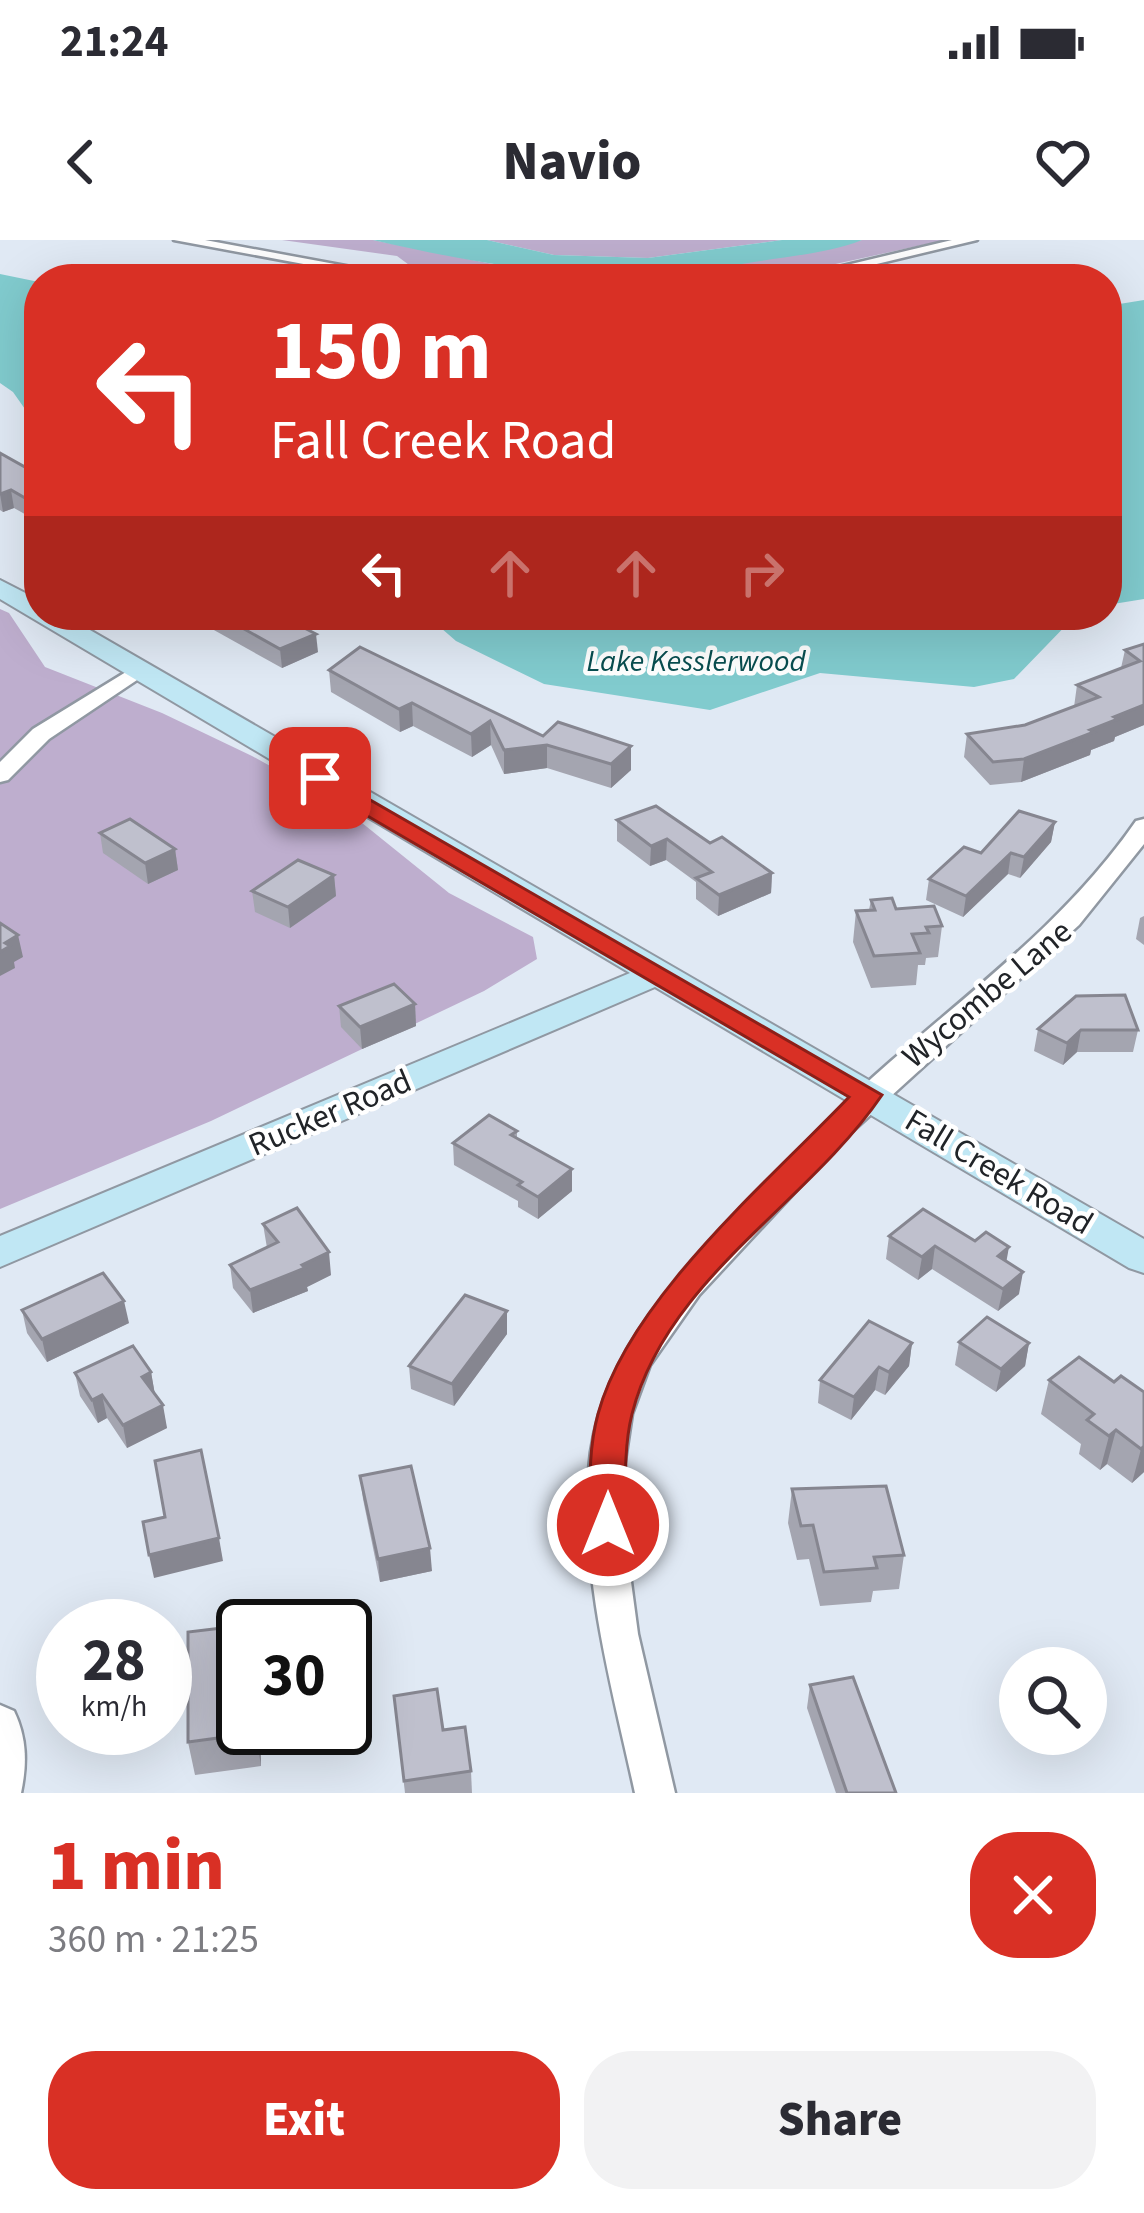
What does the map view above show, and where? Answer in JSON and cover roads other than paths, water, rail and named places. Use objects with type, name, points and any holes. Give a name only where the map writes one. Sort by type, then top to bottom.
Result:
[{"type":"main road","name":"Fall Creek Road","points":[[71,630],[1144,1258]]},
{"type":"main road","name":"Rucker Road","points":[[0,1252],[659,973]]},
{"type":"street","points":[[182,240],[322,264]]},
{"type":"street","points":[[862,264],[970,240]]},
{"type":"street","points":[[0,776],[41,734],[139,670]]},
{"type":"street","name":"Wycombe Lane","points":[[655,1793],[612,1576],[606,1500],[615,1411],[632,1367],[669,1308],[868,1095],[1079,916],[1116,871],[1144,826]]},
{"type":"street","points":[[0,1723],[7,1762],[1,1793]]},
{"type":"water","points":[[373,240],[487,240],[554,255],[648,258],[782,240],[862,240],[736,264],[497,264]]},
{"type":"water","points":[[0,274],[24,279],[24,408],[0,383]]},
{"type":"water","points":[[1144,300],[1144,599],[1122,603],[1122,304]]},
{"type":"water","name":"Lake Kesslerwood","points":[[443,630],[1061,630],[1014,679],[974,687],[820,673],[710,710],[544,684],[456,641]]}]
